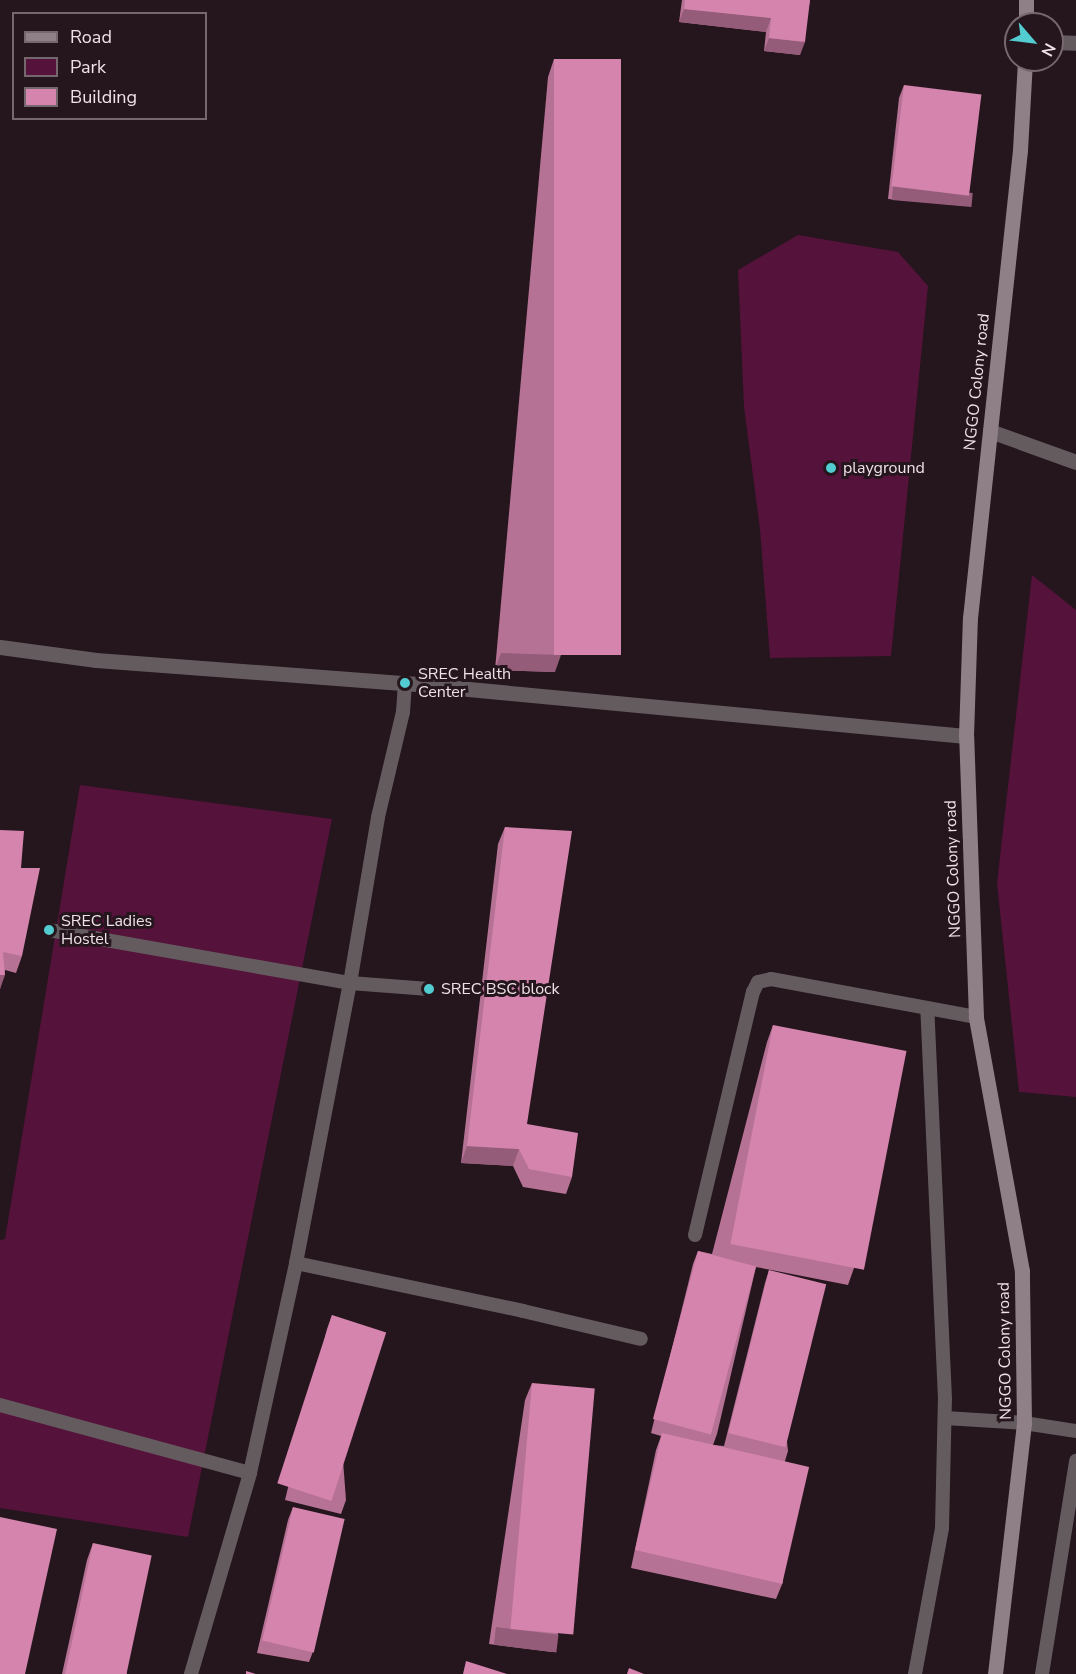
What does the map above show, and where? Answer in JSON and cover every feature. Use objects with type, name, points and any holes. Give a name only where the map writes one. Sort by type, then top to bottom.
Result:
[{"type":"street","name":"NGGO Colony road","points":[[995,1674],[1024,1423],[1022,1271],[976,1017],[966,736],[970,618],[1020,150],[1025,72]]},
{"type":"street","points":[[990,431],[1076,462]]},
{"type":"street","points":[[0,647],[96,660],[405,683],[966,736]]},
{"type":"lane","points":[[191,1674],[250,1473],[296,1263],[350,983],[378,817],[403,712],[405,683]]},
{"type":"lane","points":[[49,930],[350,983],[429,989]]},
{"type":"lane","points":[[695,1235],[753,992],[758,982],[771,979],[976,1017]]},
{"type":"lane","points":[[915,1674],[942,1528],[945,1418],[927,1008]]},
{"type":"lane","points":[[296,1263],[524,1311],[641,1340]]},
{"type":"lane","points":[[0,1405],[250,1473]]},
{"type":"lane","points":[[945,1418],[1024,1423],[1076,1431]]},
{"type":"lane","points":[[1042,1674],[1076,1461]]},
{"type":"green space","name":"playground","points":[[798,235],[898,252],[928,286],[891,656],[770,658],[760,529],[744,407],[738,270]]},
{"type":"green space","points":[[1032,575],[1076,610],[1076,1097],[1019,1092],[997,883]]},
{"type":"green space","points":[[80,785],[332,819],[188,1537],[0,1508],[0,1240],[5,1239]]},
{"type":"building","points":[[685,0],[810,0],[805,42],[769,38],[771,18],[684,9]]},
{"type":"building","points":[[554,59],[621,59],[621,655],[554,655]]},
{"type":"building","points":[[904,85],[981,95],[969,196],[892,186]]},
{"type":"building","points":[[505,827],[572,831],[527,1124],[578,1133],[572,1177],[529,1169],[519,1149],[467,1146]]},
{"type":"building","points":[[0,830],[24,831],[21,868],[40,868],[22,956],[3,952],[5,975],[0,975]]},
{"type":"building","points":[[773,1025],[907,1051],[864,1270],[730,1244]]},
{"type":"building","points":[[698,1251],[756,1267],[711,1435],[653,1419]]},
{"type":"building","points":[[769,1270],[826,1284],[786,1447],[728,1433]]},
{"type":"building","points":[[332,1315],[386,1333],[332,1501],[277,1483]]},
{"type":"building","points":[[532,1383],[595,1388],[573,1635],[510,1629]]},
{"type":"building","points":[[662,1433],[809,1467],[782,1584],[635,1550]]},
{"type":"building","points":[[293,1507],[345,1519],[314,1652],[262,1640]]},
{"type":"building","points":[[0,1517],[57,1529],[25,1674],[0,1674]]},
{"type":"building","points":[[93,1543],[152,1555],[126,1674],[65,1674]]},
{"type":"building","points":[[466,1661],[507,1674],[463,1674]]},
{"type":"building","points":[[629,1668],[644,1674],[627,1674]]},
{"type":"place","name":"playground","points":[[831,468]]},
{"type":"place","name":"SREC Health Center","points":[[405,683]]},
{"type":"place","name":"SREC Ladies Hostel","points":[[49,930]]},
{"type":"place","name":"SREC BSC block","points":[[429,989]]}]
